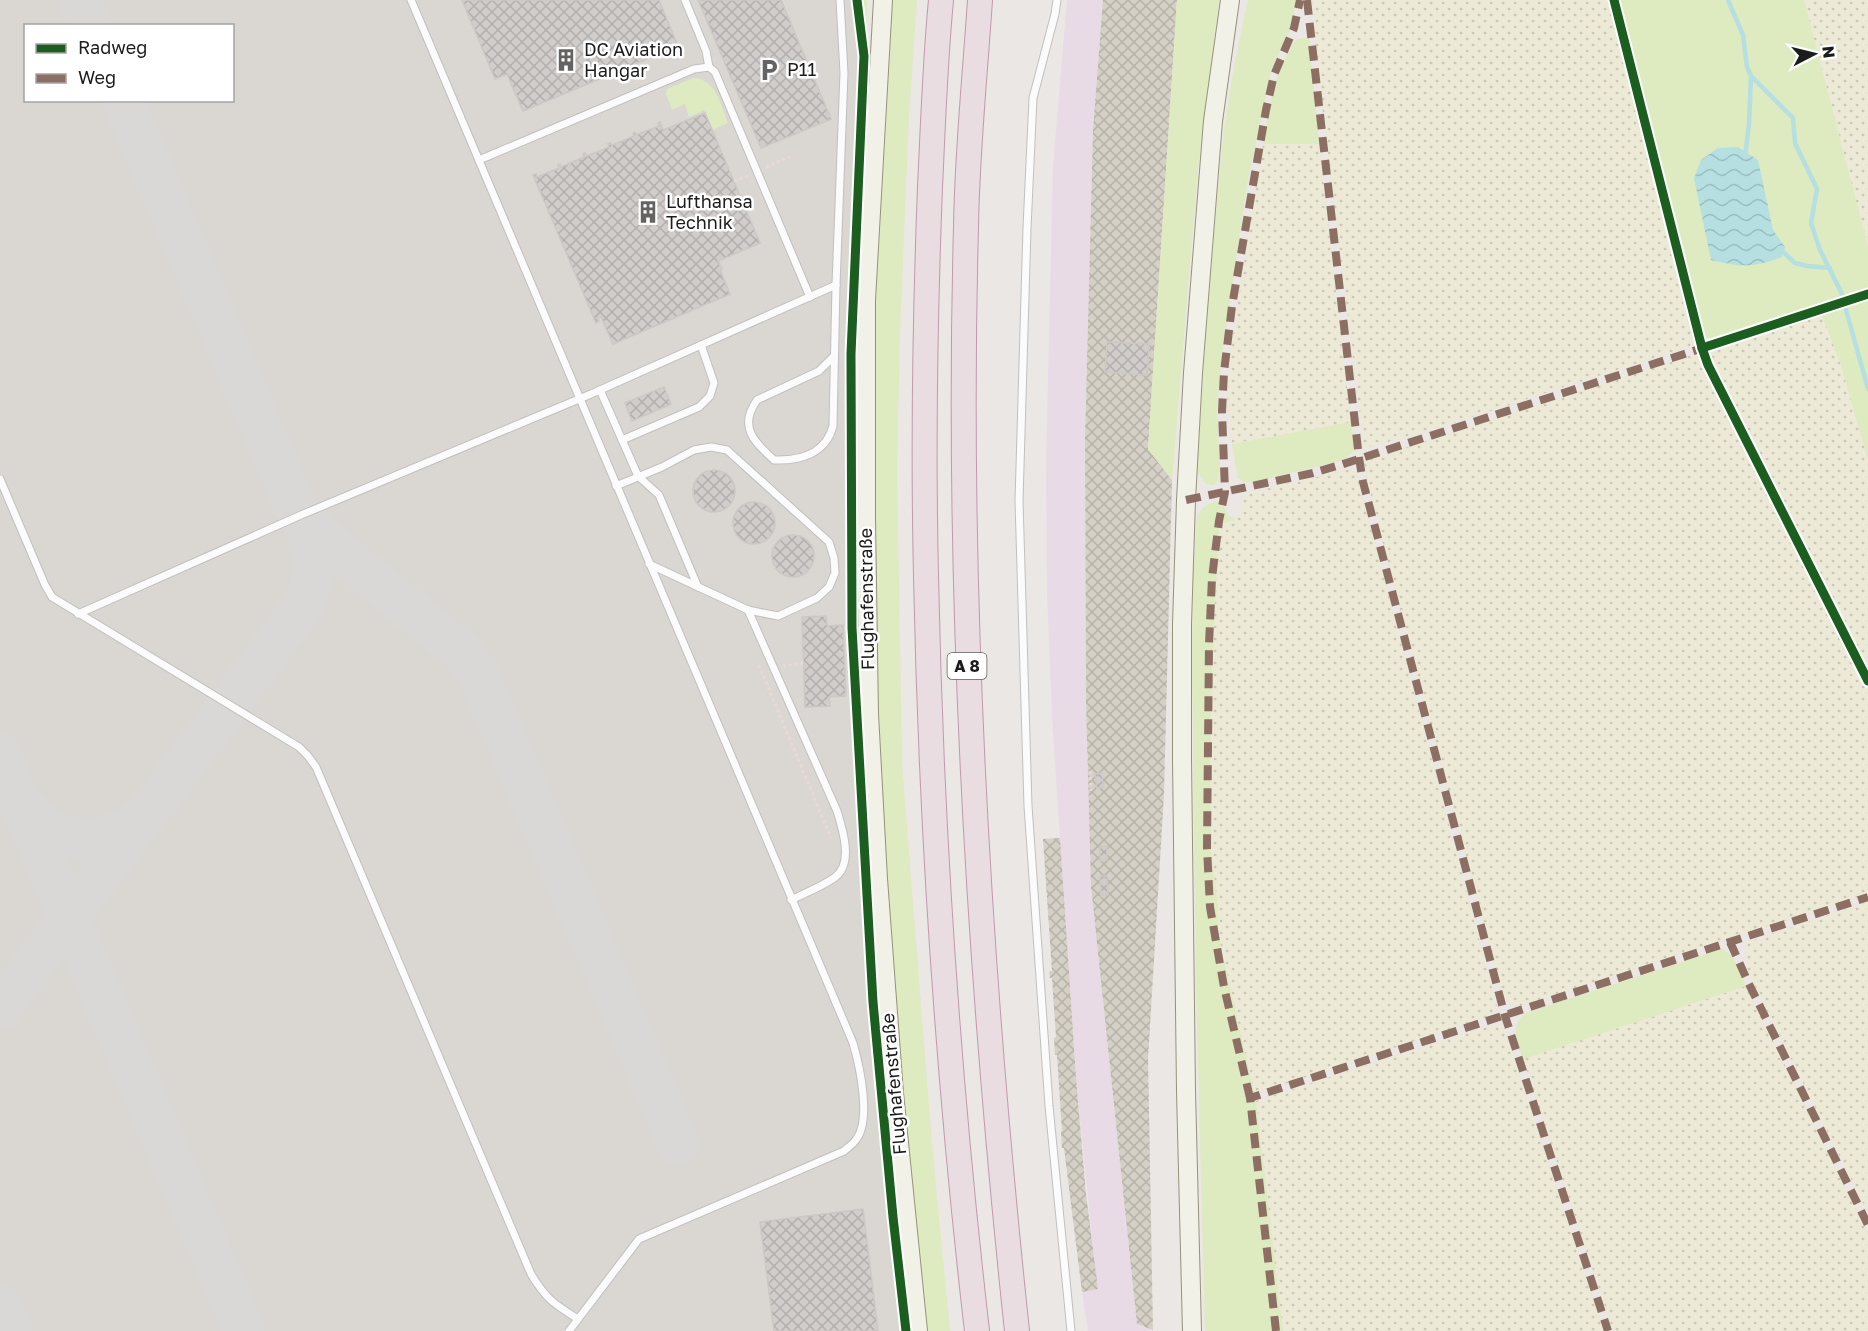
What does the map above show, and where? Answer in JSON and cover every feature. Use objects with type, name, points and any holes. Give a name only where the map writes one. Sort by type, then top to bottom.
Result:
[{"type":"highway","name":"A 8","points":[[941,0],[932,136],[925,345],[924,483],[928,665],[942,952],[977,1331]]},
{"type":"highway","name":"A 8","points":[[980,0],[966,223],[962,426],[967,664],[981,940],[1017,1331]]},
{"type":"main road","name":"Flughafenstraße","points":[[874,0],[878,81]]},
{"type":"main road","name":"Flughafenstraße","points":[[883,0],[866,300],[869,714],[878,879],[894,1093],[918,1331]]},
{"type":"main road","points":[[1192,1331],[1186,1091],[1182,759],[1185,508],[1193,373],[1214,121],[1230,0]]},
{"type":"lane","points":[[411,0],[853,1043],[858,1060],[864,1105],[862,1127],[856,1140],[844,1150],[639,1239],[569,1331]]},
{"type":"lane","points":[[685,0],[706,51],[709,68]]},
{"type":"lane","points":[[834,356],[819,371],[757,400],[751,409],[747,420],[750,432],[758,445],[774,460],[788,460],[810,454],[823,447],[830,438],[833,426],[844,73],[840,0]]},
{"type":"lane","points":[[1057,0],[1033,98],[1019,501],[1028,806],[1049,1106],[1071,1331]]},
{"type":"lane","points":[[479,160],[694,69],[709,68],[715,72],[810,297]]},
{"type":"lane","points":[[78,614],[301,515],[600,390],[836,285]]},
{"type":"lane","points":[[622,440],[699,407],[710,396],[714,383],[701,345]]},
{"type":"lane","points":[[600,390],[638,476],[659,495],[699,587]]},
{"type":"lane","points":[[616,486],[662,467],[694,450],[711,447],[727,450],[829,542],[834,558],[835,573],[829,587],[817,598],[778,615],[748,610],[649,564]]},
{"type":"lane","points":[[0,479],[52,597],[289,741],[308,756],[320,778],[531,1274],[543,1294],[578,1319]]},
{"type":"lane","points":[[748,610],[832,801],[843,832],[845,858],[842,870],[835,878],[791,900]]},
{"type":"path","points":[[768,166],[790,157]]},
{"type":"path","points":[[755,657],[831,838]]},
{"type":"path","points":[[1090,771],[1091,791]]},
{"type":"shaded area","points":[[0,0],[852,0],[859,57],[845,445],[851,713],[873,1074],[903,1331],[0,1331]]},
{"type":"shaded area","points":[[1067,0],[1103,0],[1093,130],[1085,438],[1086,703],[1091,886],[1137,1324],[1153,1331],[1088,1331],[1082,1292],[1097,1288],[1076,1078],[1052,717],[1047,590],[1046,463],[1053,167]]},
{"type":"shaded area","points":[[1103,0],[1177,0],[1148,449],[1172,480],[1164,794],[1148,1059],[1153,1330],[1137,1324],[1091,886],[1086,703],[1085,438],[1093,130]]},
{"type":"shaded area","points":[[1312,0],[1609,0],[1693,343],[1688,347],[1422,433],[1364,448],[1318,73]]},
{"type":"shaded area","points":[[1804,0],[1868,0],[1868,247]]},
{"type":"shaded area","points":[[1263,144],[1319,144],[1351,422],[1232,444],[1227,405],[1230,353]]},
{"type":"shaded area","points":[[1822,315],[1841,365],[1868,460],[1868,674],[1711,365],[1711,354],[1717,348]]},
{"type":"shaded area","points":[[1692,355],[1701,360],[1868,691],[1868,894],[1520,1006],[1513,1005],[1504,999],[1419,686],[1364,468],[1365,461]]},
{"type":"shaded area","points":[[1355,468],[1497,1007],[1493,1015],[1261,1092],[1254,1091],[1219,938],[1211,853],[1210,745],[1219,528],[1222,523],[1236,519],[1240,513],[1243,497],[1248,493]]},
{"type":"shaded area","points":[[1060,838],[1076,1078],[1086,1194],[1098,1289],[1082,1292],[1064,1148],[1062,1148],[1052,978],[1050,978],[1049,971],[1052,971],[1043,839]]},
{"type":"shaded area","points":[[1868,902],[1868,1213],[1748,973],[1745,943]]},
{"type":"shaded area","points":[[1746,986],[1868,1233],[1868,1331],[1613,1331],[1523,1059]]},
{"type":"shaded area","points":[[1498,1023],[1503,1027],[1604,1331],[1283,1331],[1256,1101]]},
{"type":"green space","points":[[859,0],[867,0],[867,48],[865,48]]},
{"type":"green space","points":[[892,0],[917,0],[909,115],[897,471],[902,764],[932,1145],[950,1331],[926,1331],[898,1035],[878,742],[871,416],[879,182]]},
{"type":"green space","points":[[1177,0],[1219,0],[1198,168],[1172,480],[1148,449]]},
{"type":"green space","points":[[1248,0],[1297,0],[1289,32],[1271,71],[1247,185],[1221,362],[1217,413],[1220,468],[1218,480],[1214,485],[1206,484],[1197,472],[1208,295],[1224,129]]},
{"type":"green space","points":[[1617,0],[1804,0],[1868,247],[1868,289],[1715,339],[1705,337],[1699,327]]},
{"type":"green space","points":[[1309,37],[1319,144],[1263,144],[1278,73],[1295,40]]},
{"type":"green space","points":[[693,78],[701,79],[712,88],[720,101],[728,123],[713,130],[704,110],[689,117],[685,104],[672,110],[666,94],[667,89]]},
{"type":"green space","points":[[1868,299],[1868,460],[1841,365],[1822,315]]},
{"type":"green space","points":[[1351,422],[1355,450],[1343,460],[1258,481],[1244,482],[1238,478],[1232,444]]},
{"type":"green space","points":[[1215,501],[1221,502],[1228,515],[1236,520],[1223,523],[1219,528],[1210,745],[1211,853],[1219,939],[1256,1101],[1283,1331],[1205,1331],[1196,983],[1193,575],[1197,515],[1205,506]]},
{"type":"green space","points":[[1722,949],[1733,957],[1746,986],[1523,1059],[1516,1029],[1526,1013]]},
{"type":"water","points":[[1738,147],[1758,160],[1773,230],[1785,247],[1782,257],[1754,265],[1711,260],[1694,178],[1701,160],[1718,148]]},
{"type":"building","name":"DC Aviation Hangar","points":[[462,0],[659,0],[678,46],[523,111],[507,74],[495,79]]},
{"type":"building","name":"P11","points":[[698,0],[781,0],[831,119],[761,148]]},
{"type":"building","name":"Lufthansa Technik","points":[[705,113],[760,243],[718,261],[730,294],[613,344],[601,317],[597,318],[599,321],[596,323],[533,175],[536,174],[537,177],[559,168],[558,165],[560,164],[561,167],[584,157],[585,153],[587,156],[609,147],[610,143],[612,145],[634,136],[635,132],[636,135],[659,126],[660,122],[663,130]]},
{"type":"building","points":[[1107,342],[1149,344],[1147,375],[1105,372]]},
{"type":"building","points":[[664,387],[671,404],[632,421],[625,403]]},
{"type":"building","points":[[714,470],[729,476],[735,491],[729,506],[714,512],[699,506],[693,491],[699,476]]},
{"type":"building","points":[[754,502],[769,508],[775,523],[769,538],[754,544],[739,538],[733,523],[739,508]]},
{"type":"building","points":[[793,535],[808,541],[814,556],[808,571],[793,577],[778,571],[772,556],[778,541]]},
{"type":"building","points":[[826,616],[827,626],[843,625],[846,696],[829,697],[830,706],[805,707],[802,617]]},
{"type":"building","points":[[1102,773],[1103,787],[1097,788],[1095,774]]},
{"type":"building","points":[[1107,846],[1107,860],[1100,861],[1100,847]]},
{"type":"building","points":[[1100,876],[1107,876],[1108,895],[1101,896]]},
{"type":"building","points":[[863,1209],[878,1331],[774,1331],[760,1222]]},
{"type":"waterway","points":[[1728,0],[1743,35],[1747,67],[1751,76],[1793,118],[1795,143],[1817,189],[1811,223],[1820,250],[1842,294]]},
{"type":"waterway","points":[[1745,157],[1751,76]]},
{"type":"waterway","points":[[1779,248],[1795,263],[1830,268]]},
{"type":"waterway","points":[[1846,310],[1868,389]]},
{"type":"taxiway","points":[[80,0],[90,24]]},
{"type":"taxiway","points":[[124,102],[297,511],[316,532],[463,653],[477,672],[679,1145]]},
{"type":"taxiway","points":[[0,1009],[303,606],[311,581],[313,559],[308,537],[298,513]]},
{"type":"taxiway","points":[[0,755],[244,1331]]},
{"type":"taxiway","points":[[20,801],[46,827],[74,838],[87,839],[111,835],[143,817]]},
{"type":"taxiway","points":[[0,1305],[11,1331]]},
{"type":"marked path","points":[[1250,1098],[1224,987],[1210,907],[1207,848],[1212,578],[1225,492],[1222,411],[1232,306],[1266,110],[1274,75],[1294,28],[1300,0]]},
{"type":"marked path","points":[[1307,0],[1363,482],[1505,1016],[1608,1331]]},
{"type":"marked path","points":[[1186,500],[1313,473],[1706,347]]},
{"type":"marked path","points":[[1276,1331],[1250,1098],[1868,897]]},
{"type":"marked path","points":[[1730,942],[1868,1225]]},
{"type":"cycle path","points":[[857,0],[864,56],[851,354],[852,628],[873,1002],[906,1331]]},
{"type":"cycle path","points":[[1614,0],[1708,365],[1868,681]]},
{"type":"cycle path","points":[[1702,348],[1868,294]]},
{"type":"place","name":"DC Aviation Hangar","points":[[566,60]]},
{"type":"place","name":"P11","points":[[769,70]]},
{"type":"place","name":"Lufthansa Technik","points":[[648,212]]}]
